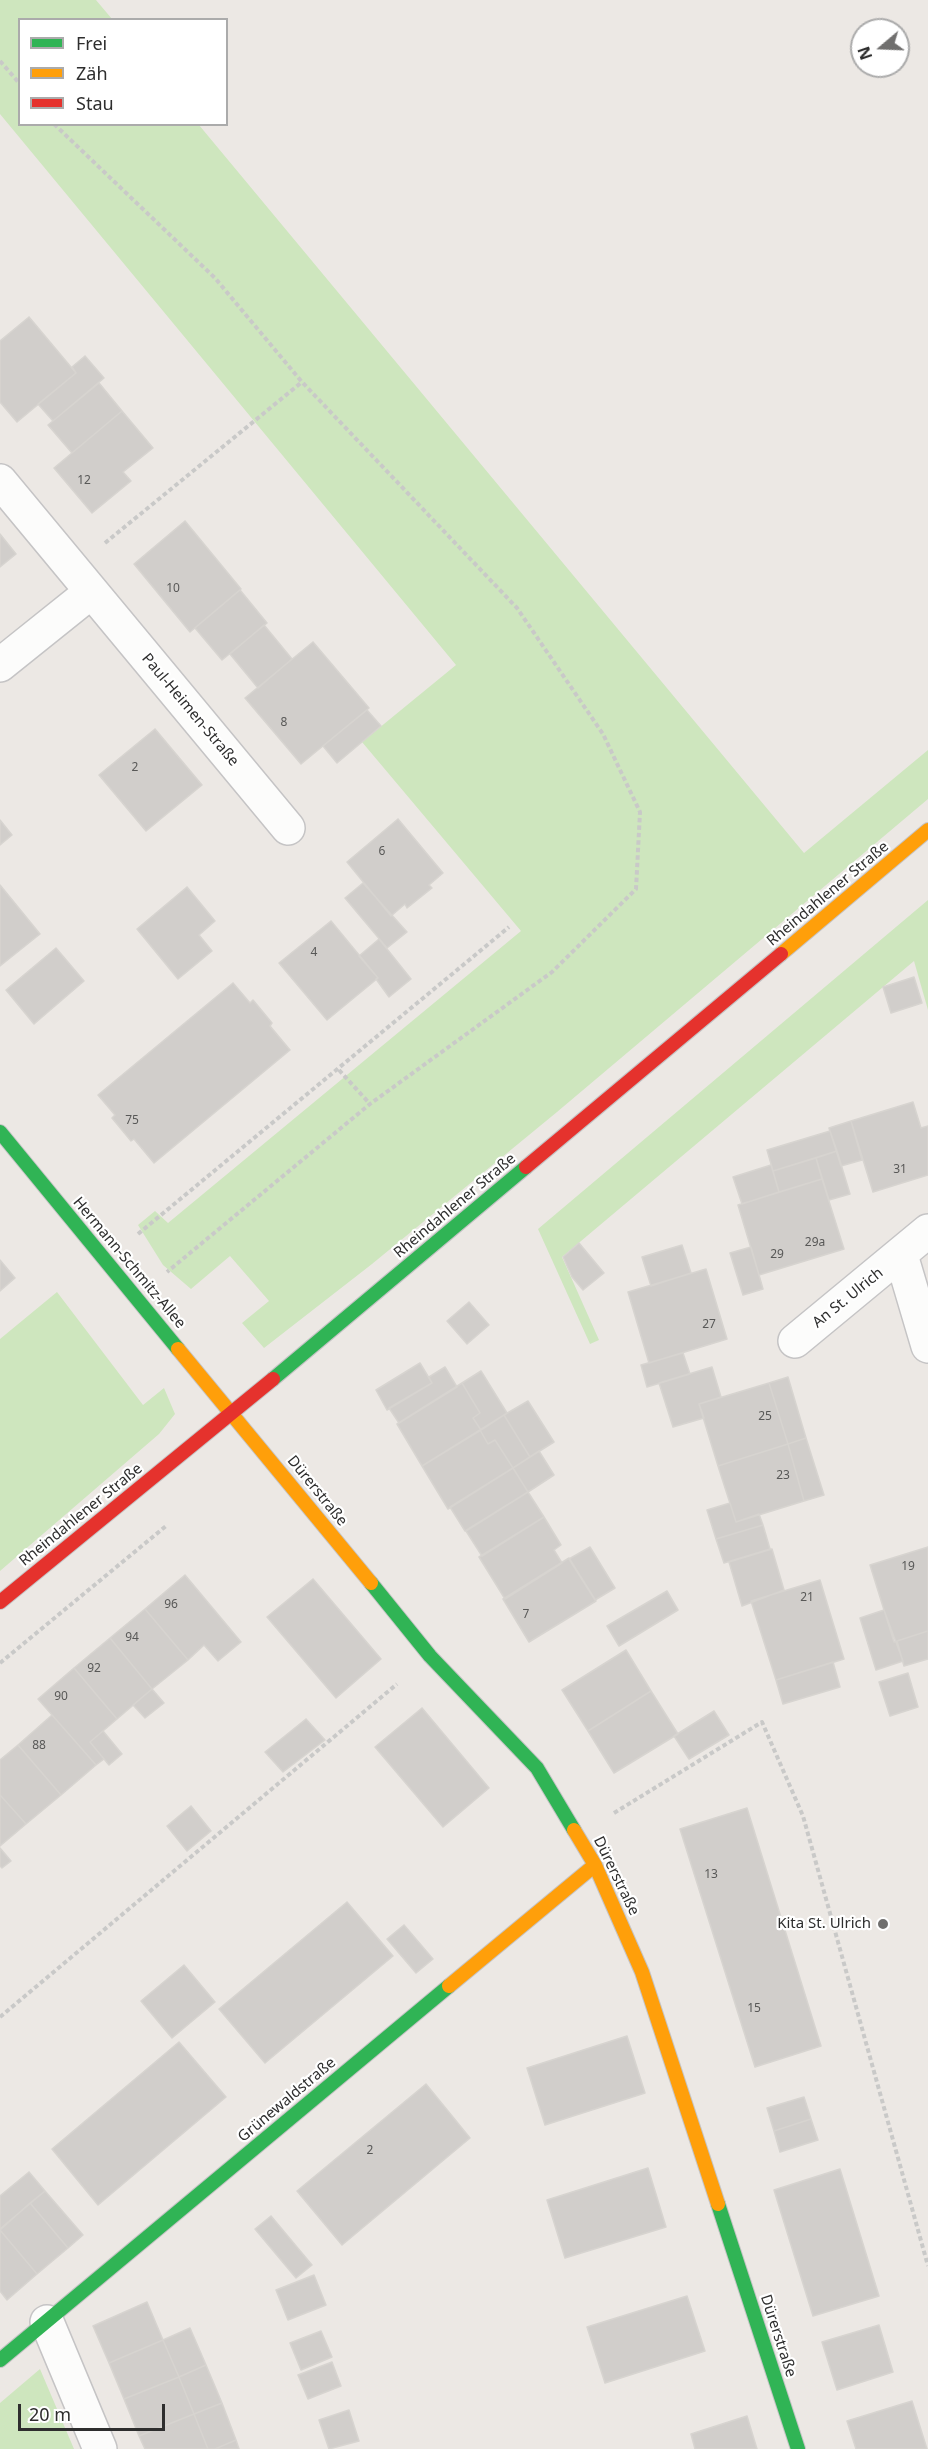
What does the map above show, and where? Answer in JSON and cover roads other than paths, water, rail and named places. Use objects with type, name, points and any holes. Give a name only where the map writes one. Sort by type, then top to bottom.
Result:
[{"type":"street","name":"Paul-Heimen-Straße","points":[[0,481],[288,828]]},
{"type":"street","points":[[0,665],[82,581]]},
{"type":"street","name":"Rheindahlener Straße","points":[[0,1602],[233,1413],[928,830]]},
{"type":"street","name":"Hermann-Schmitz-Allee","points":[[0,1132],[135,1298],[233,1413]]},
{"type":"street","name":"An St. Ulrich","points":[[795,1341],[902,1255],[928,1231]]},
{"type":"street","name":"An St. Ulrich","points":[[902,1255],[928,1346]]},
{"type":"street","name":"Dürerstraße","points":[[233,1413],[430,1656],[537,1768],[595,1865],[642,1972],[798,2449]]},
{"type":"street","name":"Grünewaldstraße","points":[[0,2360],[595,1865]]},
{"type":"street","points":[[47,2322],[100,2449]]},
{"type":"place","name":"Kita St. Ulrich","points":[[883,1924]]}]
